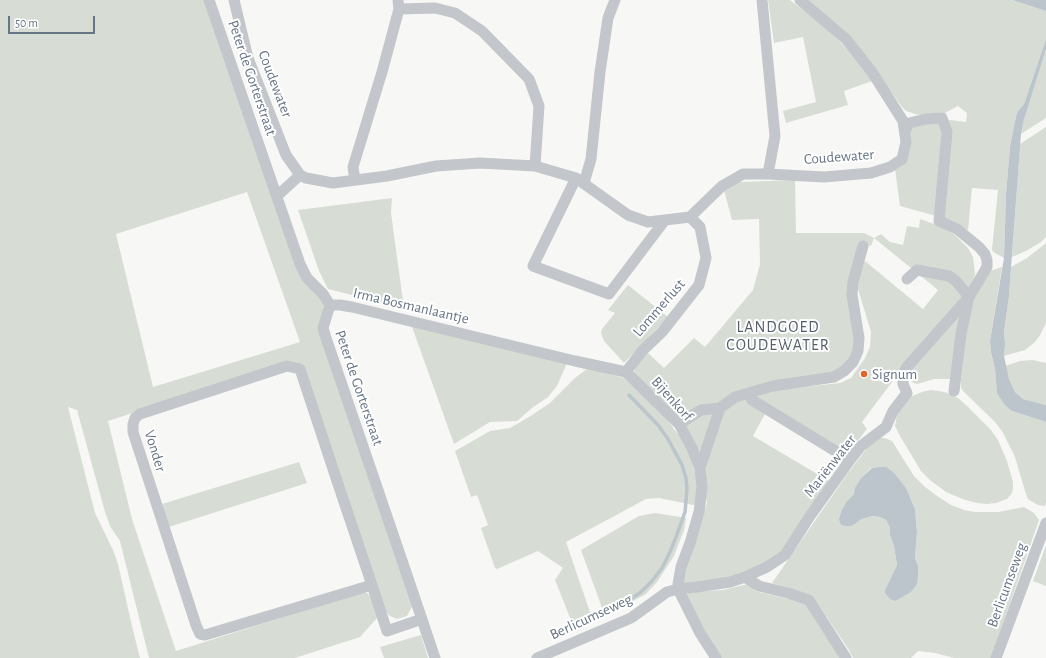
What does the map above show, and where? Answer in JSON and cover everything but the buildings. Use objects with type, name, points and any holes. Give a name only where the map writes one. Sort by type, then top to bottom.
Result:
[{"type":"street","name":"Peter de Gorterstraat","points":[[209,0],[303,271],[307,278],[326,298],[330,305],[323,328],[325,335],[435,658]]},
{"type":"street","name":"Coudewater","points":[[234,0],[248,58],[286,155],[300,175]]},
{"type":"street","points":[[615,0],[608,18],[600,72],[591,159],[533,266],[609,294],[665,220]]},
{"type":"street","points":[[762,0],[775,136],[768,174]]},
{"type":"street","name":"Coudewater","points":[[690,217],[722,186],[743,174],[824,177],[871,173],[890,167],[902,159],[906,142],[904,121],[872,72],[846,39],[800,0]]},
{"type":"street","points":[[355,180],[354,167],[382,72],[398,4],[435,8],[455,13],[482,31],[530,79],[539,106],[535,166]]},
{"type":"street","name":"Mariënwater","points":[[678,589],[730,582],[767,567],[785,555],[810,516],[861,446],[886,427],[894,411],[907,393],[903,384],[903,374],[907,366],[969,297],[987,267],[985,254],[979,247],[957,229],[939,221],[947,132],[942,118],[926,119],[909,123],[904,131]]},
{"type":"street","points":[[277,196],[300,175],[306,178],[333,183],[387,176],[436,166],[480,163],[535,166],[580,180],[628,215],[648,222],[690,217]]},
{"type":"street","name":"Lommerlust","points":[[626,372],[642,350],[662,332],[699,285],[706,258],[700,227],[690,217]]},
{"type":"street","points":[[678,424],[701,410],[720,408],[735,397],[773,386],[834,377],[844,371],[853,362],[858,352],[859,338],[852,295],[853,282],[863,246]]},
{"type":"street","points":[[907,280],[917,270],[949,276],[956,281],[969,297],[961,334],[954,391]]},
{"type":"street","name":"Irma Bosmanlaantje","points":[[330,305],[352,307],[626,372]]},
{"type":"street","name":"Vonder","points":[[372,585],[205,635],[200,634],[133,432],[132,424],[135,418],[140,414],[287,366],[300,369],[372,585],[387,631],[422,619]]},
{"type":"street","name":"Bijenkorf","points":[[626,372],[678,424],[692,448],[700,468],[702,488],[699,512],[681,567],[678,589]]},
{"type":"street","points":[[748,394],[752,400],[850,460]]},
{"type":"street","points":[[700,468],[720,408]]},
{"type":"street","name":"Berlicumseweg","points":[[996,658],[1046,523]]},
{"type":"street","points":[[745,577],[759,586],[810,600],[846,658]]},
{"type":"street","points":[[678,589],[700,633],[715,657]]},
{"type":"street","name":"Berlicumseweg","points":[[537,658],[631,618],[667,592],[678,589]]},
{"type":"shaded area","points":[[0,0],[205,0],[297,267],[324,303],[323,315],[413,605],[407,616],[397,619],[390,616],[386,612],[304,369],[288,363],[108,421],[132,519],[176,651],[363,592],[370,596],[378,617],[360,637],[295,658],[149,658],[120,541],[110,526],[105,512],[77,410],[68,407],[95,513],[118,564],[140,658],[0,658]],"holes":[[[247,192],[300,342],[153,387],[116,234]]]},
{"type":"shaded area","points":[[768,0],[790,0],[828,29],[860,63],[872,81],[844,91],[848,105],[786,123],[783,111],[816,102],[803,37],[774,43]]},
{"type":"shaded area","points":[[807,0],[1012,0],[1046,11],[1046,39],[1024,104],[1016,116],[1010,147],[1006,194],[1004,258],[993,252],[992,249],[998,190],[972,188],[968,230],[940,217],[900,206],[895,169],[910,126],[951,120],[966,122],[967,113],[958,106],[943,114],[928,116],[906,111],[875,70]]},
{"type":"shaded area","points":[[1012,0],[1046,0],[1046,11]]},
{"type":"shaded area","points":[[1046,39],[1046,49],[1021,134],[1009,296],[1004,332],[1004,356],[1009,379],[1015,392],[1023,399],[1046,405],[1046,422],[1012,411],[1005,405],[997,393],[995,369],[990,341],[1004,258],[1006,194],[1010,147],[1016,116],[1024,104]]},
{"type":"shaded area","points":[[1046,49],[1046,118],[1021,134],[1024,120]]},
{"type":"shaded area","points":[[1046,127],[1046,237],[1041,242],[1026,251],[1012,257],[1020,144]]},
{"type":"shaded area","points":[[795,180],[796,233],[864,233],[874,238],[871,246],[859,244],[854,350],[850,359],[842,368],[832,373],[710,407],[674,415],[634,374],[636,364],[646,351],[664,368],[694,338],[705,347],[753,290],[760,264],[759,219],[732,220],[724,190],[739,182]]},
{"type":"shaded area","points":[[392,198],[391,213],[404,308],[328,289],[319,271],[298,210]]},
{"type":"shaded area","points":[[920,219],[937,225],[954,234],[968,248],[973,257],[975,275],[966,295],[907,362],[862,422],[867,429],[847,454],[753,397],[777,390],[840,383],[851,378],[865,358],[870,347],[871,332],[858,289],[859,272],[865,261],[923,309],[938,290],[874,238],[881,234],[890,242],[903,245],[907,226],[919,228]]},
{"type":"shaded area","points":[[1046,243],[1046,323],[1035,342],[1025,350],[1004,356],[1004,332],[1011,267],[1027,258]]},
{"type":"shaded area","points":[[1002,267],[990,341],[997,392],[1012,411],[1046,422],[1045,506],[1038,505],[1028,499],[1015,457],[1002,431],[961,388],[965,340],[976,290],[987,272]]},
{"type":"shaded area","points":[[628,285],[668,317],[624,363],[604,341],[601,333],[602,329],[615,313],[608,310]]},
{"type":"shaded area","points":[[963,308],[950,379],[934,379],[917,384],[909,380],[910,369]]},
{"type":"shaded area","points":[[411,324],[567,363],[557,386],[548,397],[517,421],[490,422],[454,444]]},
{"type":"shaded area","points":[[1033,360],[1046,363],[1046,405],[1023,399],[1015,392],[1005,366],[1020,361]]},
{"type":"shaded area","points":[[587,369],[624,378],[666,417],[676,432],[680,435],[690,454],[696,475],[698,503],[693,505],[659,498],[646,499],[566,542],[592,618],[573,625],[555,580],[563,568],[538,551],[497,569],[495,568],[481,528],[488,525],[477,495],[471,497],[455,451],[490,431],[510,428],[529,417],[550,403],[576,377]]},
{"type":"shaded area","points":[[930,390],[948,393],[958,398],[991,430],[998,440],[1007,461],[1013,482],[1012,493],[1007,499],[996,503],[987,504],[965,500],[946,492],[931,481],[921,471],[895,426],[897,415],[905,402],[912,396]]},
{"type":"shaded area","points":[[745,398],[765,414],[753,436],[831,482],[783,551],[761,566],[715,582],[684,583],[683,577],[707,503],[704,483],[705,468],[723,413],[735,402]]},
{"type":"shaded area","points":[[711,412],[714,413],[700,451],[697,450],[686,426],[693,419]]},
{"type":"shaded area","points":[[877,438],[885,438],[892,441],[914,476],[924,486],[951,505],[975,512],[998,512],[1024,507],[1034,513],[1039,520],[991,658],[954,658],[935,653],[918,651],[911,658],[853,658],[812,595],[772,583],[848,473],[871,443]],"holes":[[[878,467],[906,488],[915,509],[917,532],[915,558],[918,566],[918,576],[911,592],[896,601],[885,590],[897,565],[894,546],[890,535],[890,528],[886,520],[880,517],[872,516],[862,519],[856,523],[847,501],[854,494],[861,478],[871,468]]]},
{"type":"shaded area","points":[[299,462],[307,483],[169,527],[162,504]]},
{"type":"shaded area","points":[[886,467],[894,473],[906,488],[915,509],[917,532],[915,558],[918,566],[917,584],[911,592],[896,601],[890,599],[885,593],[897,565],[894,546],[890,535],[890,528],[886,520],[880,517],[872,516],[862,519],[851,526],[846,526],[841,525],[839,519],[842,510],[847,501],[854,494],[855,488],[861,478],[872,468]]},
{"type":"shaded area","points":[[655,513],[686,518],[684,530],[674,556],[657,582],[646,594],[605,616],[581,550],[639,516]]},
{"type":"shaded area","points":[[1046,545],[1046,586],[1033,581]]},
{"type":"shaded area","points":[[752,583],[755,591],[806,603],[841,658],[721,658],[685,595],[690,592],[723,590]]},
{"type":"shaded area","points":[[421,635],[428,658],[384,658],[380,647]]},
{"type":"waterway","points":[[579,626],[614,610],[641,592],[652,581],[662,568],[670,552],[685,512],[687,489],[686,478],[682,465],[668,439],[658,425],[629,395]]},
{"type":"place","name":"Signum","points":[[864,374]]},
{"type":"district","name":"LANDGOED COUDEWATER","points":[[778,336]]}]
